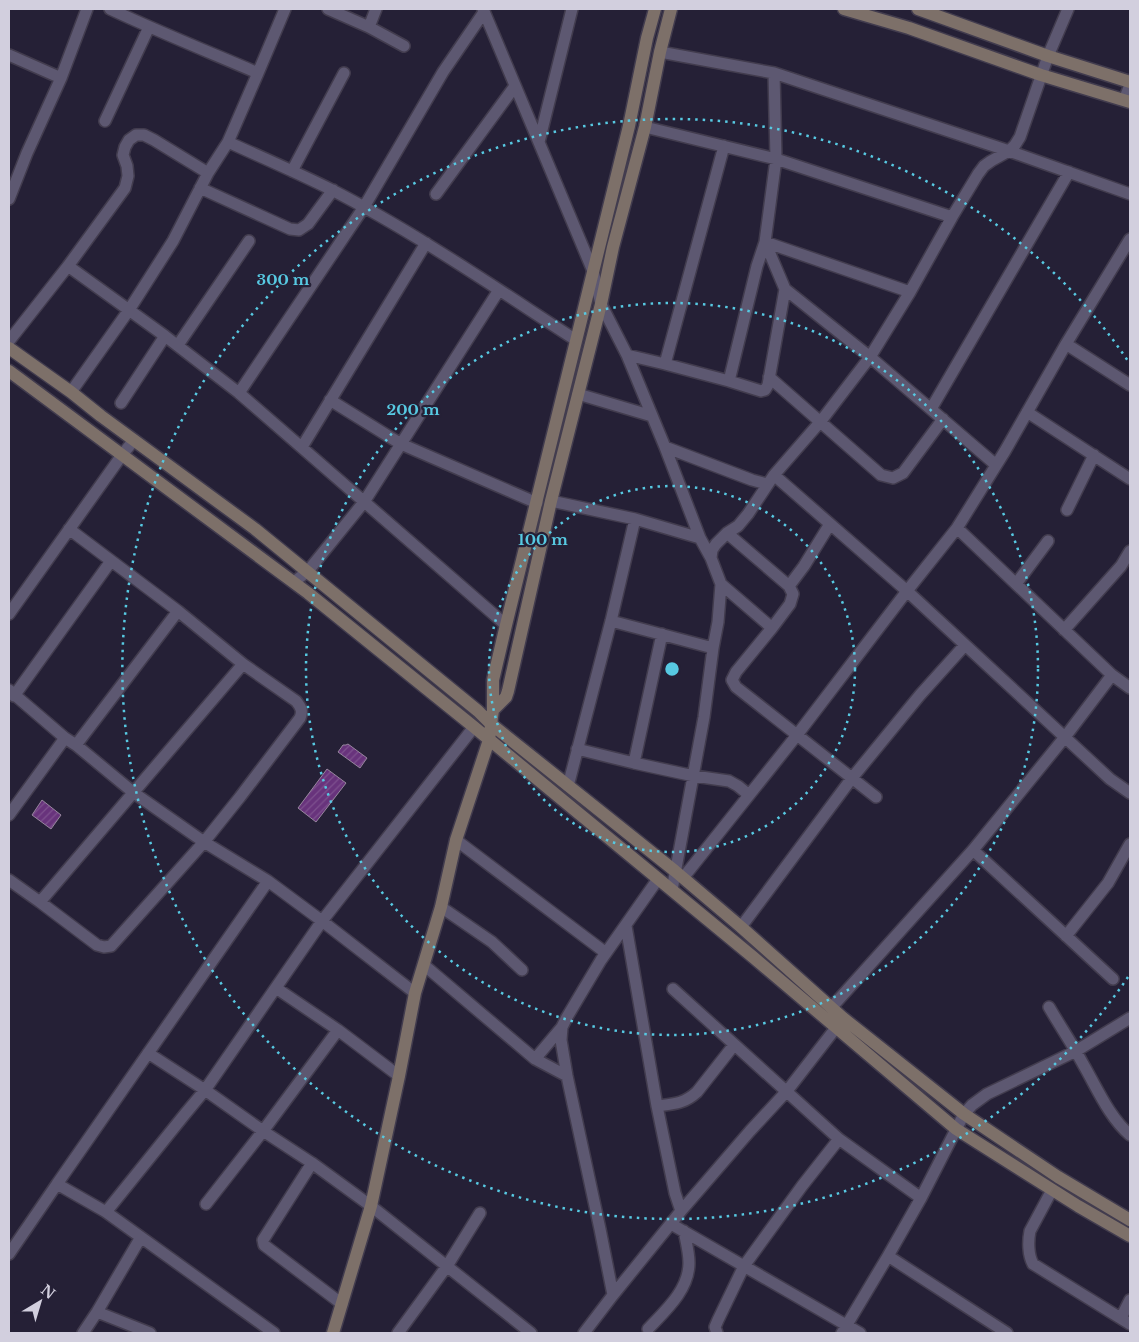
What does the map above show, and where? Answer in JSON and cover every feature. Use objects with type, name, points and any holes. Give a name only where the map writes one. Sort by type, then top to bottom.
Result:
[{"type":"street","points":[[10,196],[61,78],[87,9]]},
{"type":"street","points":[[110,9],[258,73]]},
{"type":"street","points":[[71,392],[130,310],[172,241],[208,173],[228,142],[284,9]]},
{"type":"street","points":[[328,9],[369,27],[404,46]]},
{"type":"street","points":[[369,27],[376,9]]},
{"type":"street","points":[[539,142],[572,9]]},
{"type":"street","points":[[333,1333],[371,1206],[415,993],[441,908],[456,840],[489,740],[492,724],[494,680],[506,625],[655,9]]},
{"type":"street","points":[[493,710],[506,696],[508,691],[551,501],[613,248],[645,127],[671,9]]},
{"type":"street","points":[[844,9],[909,28],[1041,75],[1127,101],[1130,83],[1048,56],[918,9]]},
{"type":"street","points":[[484,10],[593,271],[600,304],[627,355],[700,538],[711,558],[721,584],[718,622],[679,874],[672,890]]},
{"type":"street","points":[[239,392],[364,207],[444,72],[484,10]]},
{"type":"street","points":[[711,558],[716,544],[727,533],[738,526],[748,514],[771,479],[821,421],[870,357],[978,174],[984,166],[1009,152],[1015,145],[1020,136],[1063,10]]},
{"type":"street","points":[[105,121],[149,27]]},
{"type":"street","points":[[660,52],[774,72],[1130,194]]},
{"type":"street","points":[[9,55],[61,78]]},
{"type":"street","points":[[729,381],[757,266],[765,242],[776,159],[774,72]]},
{"type":"street","points":[[292,171],[344,73]]},
{"type":"street","points":[[436,194],[515,86]]},
{"type":"street","points":[[645,127],[776,159],[952,217]]},
{"type":"street","points":[[9,341],[68,266],[125,188],[128,176],[124,155],[125,147],[129,140],[136,135],[144,135],[208,173]]},
{"type":"street","points":[[228,142],[333,190],[364,207],[426,244],[576,340]]},
{"type":"street","points":[[665,364],[724,146]]},
{"type":"street","points":[[931,408],[1069,172]]},
{"type":"street","points":[[200,188],[290,229],[299,230],[308,224],[333,190]]},
{"type":"street","points":[[679,874],[797,735],[956,528],[1005,451],[1066,344],[1130,239]]},
{"type":"street","points":[[178,345],[248,241]]},
{"type":"street","points":[[765,242],[785,288],[996,464]]},
{"type":"street","points":[[765,242],[910,292]]},
{"type":"street","points":[[302,447],[426,244]]},
{"type":"street","points":[[68,266],[178,345],[239,392],[506,625]]},
{"type":"street","points":[[627,355],[761,391],[765,390],[768,385],[785,288]]},
{"type":"street","points":[[294,582],[308,571],[364,502],[499,290]]},
{"type":"street","points":[[121,403],[165,336]]},
{"type":"street","points":[[1066,344],[1130,385]]},
{"type":"street","points":[[9,348],[255,529],[568,786],[679,874],[831,1008],[840,1023],[956,1129],[1052,1190],[1130,1236]]},
{"type":"street","points":[[9,371],[294,582],[474,727],[753,957],[840,1023],[964,1114],[1058,1177],[1130,1220]]},
{"type":"street","points":[[769,377],[881,475],[893,478],[903,473],[943,418]]},
{"type":"street","points":[[578,394],[652,416]]},
{"type":"street","points":[[330,400],[401,444],[537,503]]},
{"type":"street","points":[[1027,412],[1130,479]]},
{"type":"street","points":[[9,614],[134,440]]},
{"type":"street","points":[[665,447],[752,480],[771,479],[830,524],[907,591],[1110,779],[1130,793]]},
{"type":"street","points":[[1067,510],[1094,455]]},
{"type":"street","points":[[551,501],[635,519],[700,538]]},
{"type":"street","points":[[568,786],[611,621],[635,519]]},
{"type":"street","points":[[789,586],[830,524]]},
{"type":"street","points":[[956,528],[1112,675],[1130,688]]},
{"type":"street","points":[[9,880],[97,944],[104,947],[111,946],[204,842],[302,713],[301,706],[296,701],[243,664],[178,611],[69,529]]},
{"type":"street","points":[[727,533],[789,586],[792,594],[790,604],[736,672],[732,680],[736,687],[748,698],[876,797]]},
{"type":"street","points":[[1016,584],[1048,541]]},
{"type":"street","points":[[1064,630],[1121,566],[1130,551]]},
{"type":"street","points":[[111,561],[12,693],[134,793],[204,842],[268,882],[415,993]]},
{"type":"street","points":[[721,584],[772,628]]},
{"type":"street","points":[[76,745],[178,611]]},
{"type":"street","points":[[611,621],[713,648]]},
{"type":"street","points":[[634,763],[662,634]]},
{"type":"street","points":[[741,927],[852,778],[920,695],[965,645]]},
{"type":"street","points":[[40,902],[243,664]]},
{"type":"street","points":[[831,1008],[973,850],[1065,737],[1112,675]]},
{"type":"street","points":[[106,1212],[205,1090],[322,921],[474,727]]},
{"type":"street","points":[[9,815],[65,738]]},
{"type":"street","points":[[577,748],[634,763],[694,776],[729,781],[748,795]]},
{"type":"street","points":[[456,840],[606,953]]},
{"type":"street","points":[[1066,936],[1108,883],[1130,844]]},
{"type":"street","points":[[973,850],[1113,979]]},
{"type":"street","points":[[612,1295],[598,1219],[567,1076],[561,1040],[562,1027],[566,1017],[606,953],[658,879]]},
{"type":"street","points":[[9,1254],[268,882]]},
{"type":"street","points":[[441,908],[492,942],[522,970]]},
{"type":"street","points":[[626,926],[657,1106],[681,1211]]},
{"type":"street","points":[[424,965],[535,1059],[567,1076]]},
{"type":"street","points":[[276,988],[338,1030],[399,1076]]},
{"type":"street","points":[[673,990],[839,1138],[921,1198]]},
{"type":"street","points":[[1049,1007],[1112,1114],[1122,1128],[1130,1135]]},
{"type":"street","points":[[844,1329],[921,1198],[964,1114],[972,1105],[987,1094],[1076,1051],[1130,1018]]},
{"type":"street","points":[[584,1333],[612,1295],[681,1211],[750,1131],[787,1092],[840,1023]]},
{"type":"street","points":[[535,1059],[562,1027]]},
{"type":"street","points":[[206,1204],[338,1030]]},
{"type":"street","points":[[657,1106],[684,1102],[690,1099],[734,1045]]},
{"type":"street","points":[[148,1053],[312,1163],[371,1206],[531,1333]]},
{"type":"street","points":[[716,1333],[715,1328],[718,1320],[744,1266],[839,1138]]},
{"type":"street","points":[[312,1163],[263,1240],[264,1246],[342,1304]]},
{"type":"street","points":[[57,1184],[106,1212],[274,1333]]},
{"type":"street","points":[[1052,1190],[1030,1231],[1030,1258],[1033,1264],[1126,1321],[1130,1300]]},
{"type":"street","points":[[398,1333],[447,1266],[480,1213]]},
{"type":"street","points":[[672,1224],[744,1266],[844,1329],[860,1333]]},
{"type":"street","points":[[648,1329],[677,1298],[688,1273],[690,1264],[684,1231]]},
{"type":"street","points":[[83,1333],[141,1237]]},
{"type":"street","points":[[888,1256],[1007,1333]]},
{"type":"street","points":[[97,1312],[150,1333]]},
{"type":"building","points":[[348,744],[367,758],[360,768],[338,752],[343,745]]},
{"type":"building","points":[[327,769],[346,783],[316,822],[298,808]]},
{"type":"building","points":[[42,800],[61,815],[51,829],[32,815]]}]
